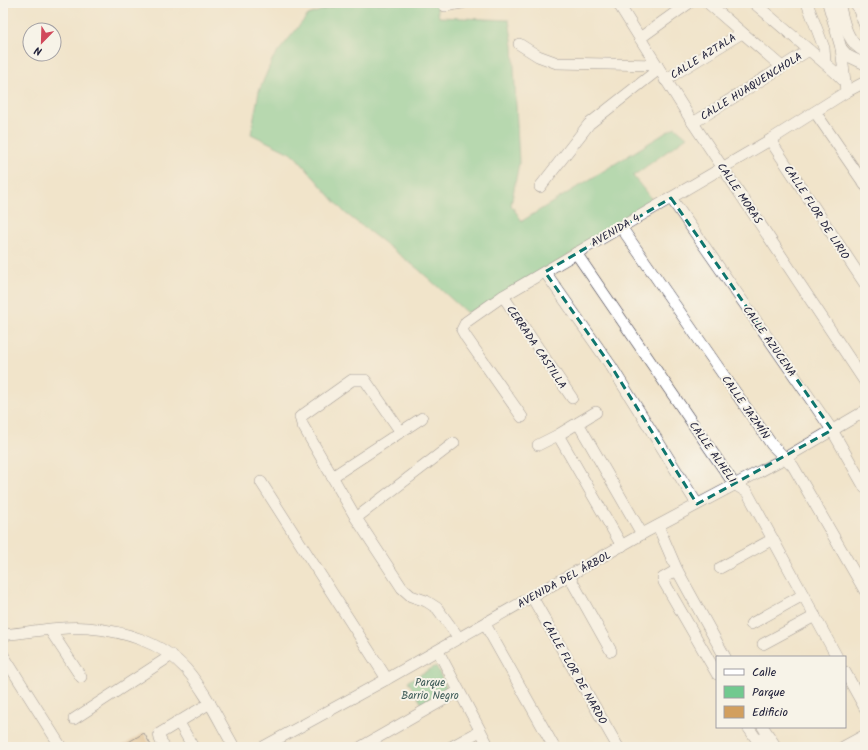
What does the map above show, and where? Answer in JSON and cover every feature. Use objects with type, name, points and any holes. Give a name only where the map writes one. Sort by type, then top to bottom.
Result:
[{"type":"street","points":[[445,6],[462,3]]},
{"type":"street","name":"CALLE MORAS","points":[[618,3],[693,123],[865,382]]},
{"type":"street","points":[[640,38],[689,3]]},
{"type":"street","points":[[708,3],[782,67]]},
{"type":"street","points":[[754,3],[825,62],[845,87]]},
{"type":"street","points":[[807,3],[824,48],[825,62]]},
{"type":"street","points":[[828,3],[841,48],[845,87]]},
{"type":"street","points":[[839,3],[847,33],[857,47],[865,52]]},
{"type":"street","points":[[856,3],[863,13],[865,26]]},
{"type":"street","name":"CALLE AZTALA","points":[[665,80],[742,33]]},
{"type":"street","points":[[519,44],[538,56],[557,63],[658,67]]},
{"type":"street","points":[[841,48],[848,56],[865,64]]},
{"type":"street","name":"CALLE HUAQUENCHOLA","points":[[693,123],[809,50]]},
{"type":"street","points":[[540,187],[589,124],[658,67]]},
{"type":"street","name":"AVENIDA 4","points":[[522,417],[462,330],[466,322],[503,296],[671,198],[722,166],[770,140],[815,112],[845,87],[863,87]]},
{"type":"street","points":[[815,112],[865,185]]},
{"type":"street","name":"CALLE FLOR DE LIRIO","points":[[770,140],[865,284]]},
{"type":"street","name":"CALLE AZUCENA","points":[[671,198],[832,430],[865,488]]},
{"type":"street","name":"CALLE JAZMÍN","points":[[621,227],[772,445],[793,466],[865,591]]},
{"type":"street","name":"CALLE ALHELI","points":[[576,253],[734,484],[747,492],[836,656]]},
{"type":"street","points":[[545,272],[611,366],[697,504]]},
{"type":"street","name":"CERRADA CASTILLA","points":[[503,296],[572,398]]},
{"type":"street","points":[[401,432],[365,380],[352,380],[300,418],[356,518],[402,588],[411,596],[426,601],[437,608],[459,638]]},
{"type":"street","points":[[538,445],[596,412]]},
{"type":"street","name":"AVENIDA DEL ÁRBOL","points":[[263,747],[438,651],[642,534],[785,458],[865,412]]},
{"type":"street","points":[[332,477],[422,418]]},
{"type":"street","points":[[578,423],[642,534]]},
{"type":"street","points":[[558,435],[622,546]]},
{"type":"street","points":[[356,518],[454,444]]},
{"type":"street","points":[[261,482],[387,679]]},
{"type":"street","points":[[658,526],[677,570],[724,656]]},
{"type":"street","points":[[720,568],[773,539]]},
{"type":"street","points":[[677,570],[666,575],[663,578],[664,582],[716,672]]},
{"type":"street","points":[[569,576],[611,651]]},
{"type":"street","points":[[751,624],[803,595]]},
{"type":"street","name":"CALLE FLOR DE NARDO","points":[[532,597],[618,747]]},
{"type":"street","points":[[763,644],[814,616]]},
{"type":"street","points":[[485,624],[554,747]]},
{"type":"street","points":[[3,634],[88,628],[137,637],[172,655],[187,670],[210,703],[231,746]]},
{"type":"street","points":[[50,630],[81,677]]},
{"type":"street","points":[[438,651],[489,747]]},
{"type":"street","points":[[3,655],[61,747]]},
{"type":"street","points":[[74,719],[172,655]]},
{"type":"street","points":[[846,674],[865,708]]},
{"type":"street","points":[[361,747],[459,691]]},
{"type":"street","points":[[164,747],[159,734],[178,721],[210,703]]},
{"type":"street","points":[[178,721],[193,747]]},
{"type":"street","points":[[749,728],[757,740],[769,737]]},
{"type":"street","points":[[764,728],[776,747]]},
{"type":"street","points":[[451,747],[480,731]]},
{"type":"street","points":[[847,746],[865,735]]},
{"type":"highlighted area","points":[[671,198],[832,430],[697,504],[611,366],[545,272]]},
{"type":"green space","points":[[343,3],[436,3],[439,17],[509,20],[513,46],[519,163],[511,205],[522,221],[675,127],[687,137],[633,176],[654,202],[503,296],[467,313],[418,269],[345,213],[294,155],[251,134],[259,91],[273,58],[308,15]]},
{"type":"green space","name":"Parque Barrio Negro","points":[[436,666],[450,695],[425,709],[408,681]]},
{"type":"building","points":[[144,733],[152,747],[120,747]]}]
